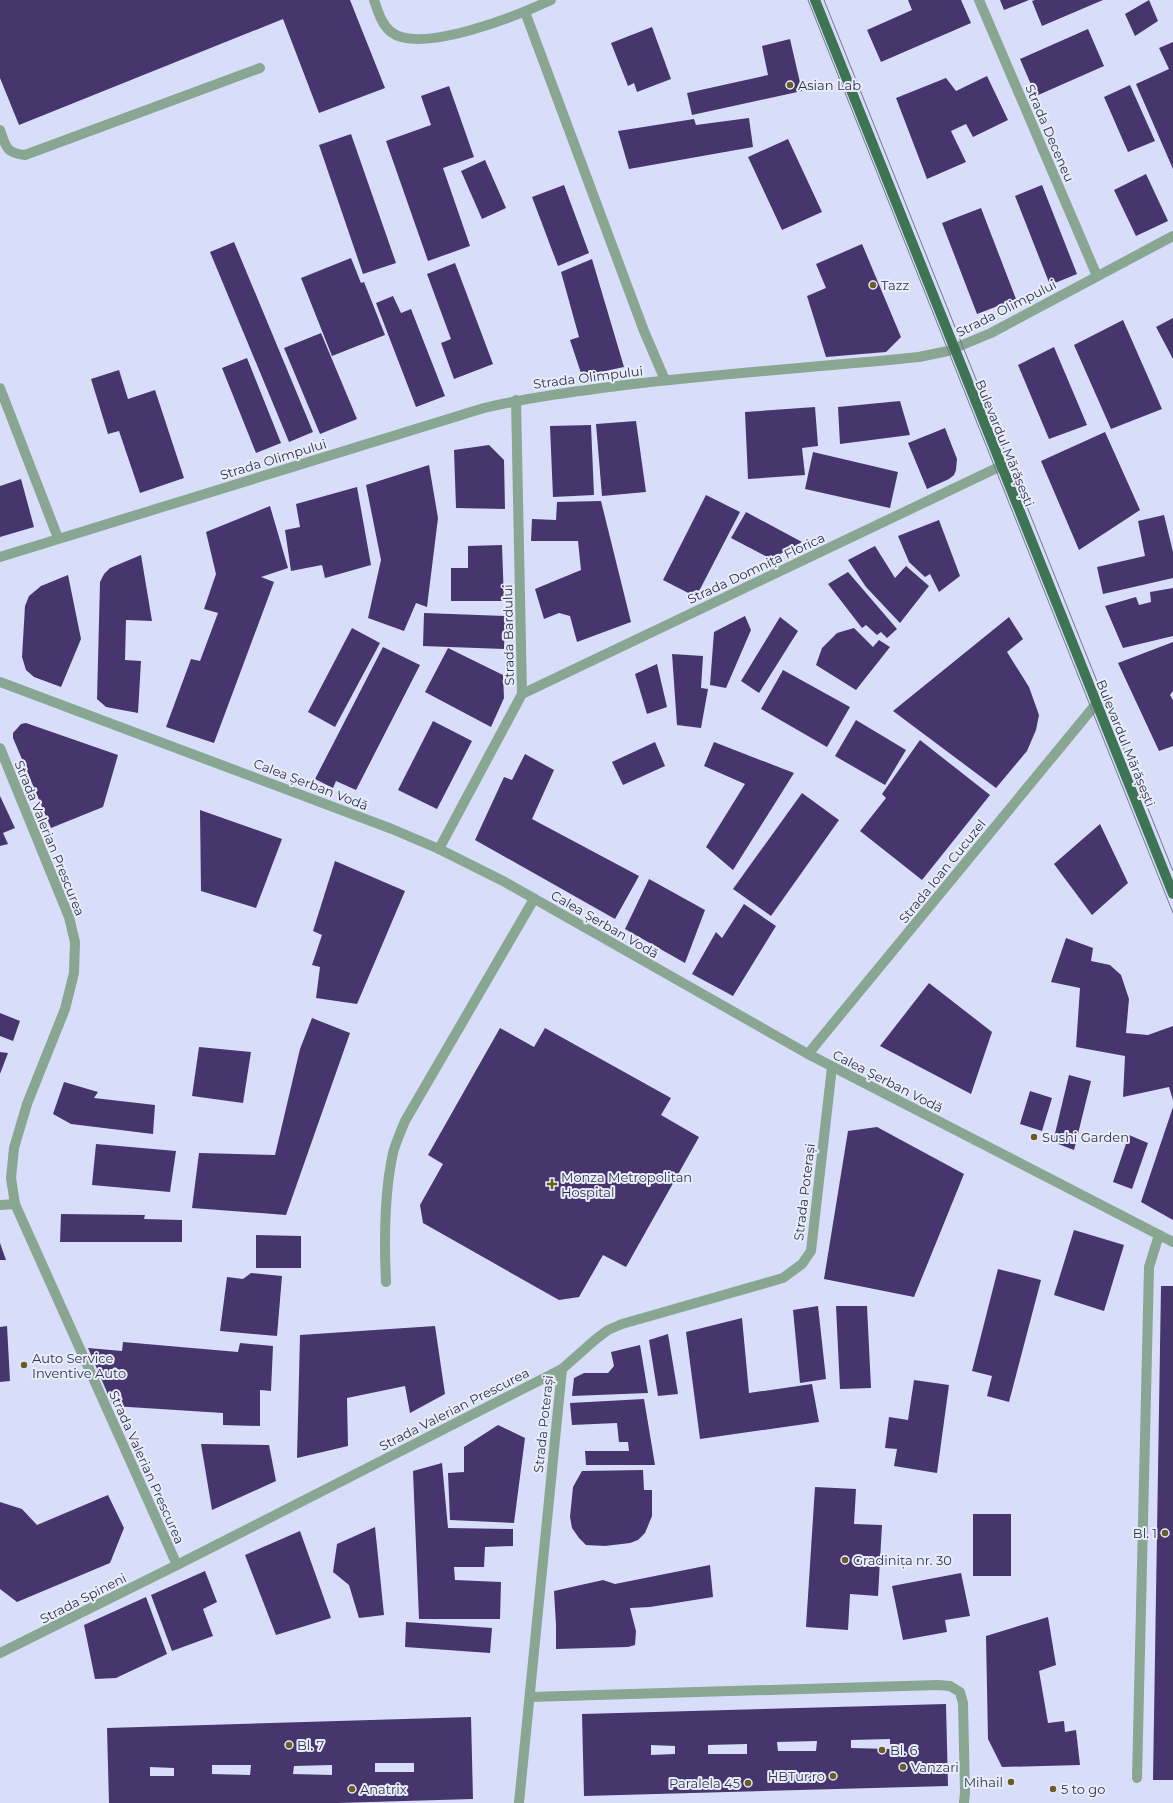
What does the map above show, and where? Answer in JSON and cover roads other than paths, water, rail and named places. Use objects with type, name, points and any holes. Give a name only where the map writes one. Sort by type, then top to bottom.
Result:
[{"type":"main road","name":"Bulevardul Mărășești","points":[[815,0],[1173,894]]},
{"type":"street","points":[[374,0],[382,23],[391,32],[412,39],[446,37],[525,12],[550,0]]},
{"type":"street","name":"Strada Deceneu","points":[[979,0],[1097,276]]},
{"type":"street","points":[[525,12],[642,326],[665,380]]},
{"type":"street","points":[[0,130],[7,148],[15,153],[25,154],[260,68]]},
{"type":"street","name":"Strada Olimpului","points":[[0,557],[484,408],[516,400],[543,395],[665,380],[919,357],[954,349],[991,333],[1173,236]]},
{"type":"street","points":[[0,388],[58,538]]},
{"type":"street","name":"Strada Bardului","points":[[439,849],[522,694],[516,400]]},
{"type":"street","name":"Strada Domnița Florica","points":[[522,694],[1001,466]]},
{"type":"street","name":"Calea Șerban Vodă","points":[[0,682],[392,829],[439,849],[503,881],[832,1067],[1173,1242]]},
{"type":"street","name":"Strada Ioan Cucuzel","points":[[808,1054],[1096,704]]},
{"type":"street","name":"Strada Valerian Prescurea","points":[[0,748],[69,917],[75,942],[74,973],[65,1009],[27,1104],[14,1148],[11,1178],[15,1204],[177,1565],[562,1369]]},
{"type":"street","points":[[386,1282],[384,1252],[387,1200],[393,1152],[405,1121],[534,899]]},
{"type":"street","name":"Strada Poterași","points":[[519,1803],[562,1369],[608,1330],[622,1324],[783,1278],[802,1264],[810,1251],[832,1067]]},
{"type":"street","points":[[0,1205],[15,1204]]},
{"type":"street","points":[[1137,1778],[1149,1267],[1159,1235]]},
{"type":"street","name":"Strada Spineni","points":[[0,1653],[177,1565]]},
{"type":"street","points":[[530,1697],[930,1685],[950,1686],[960,1692],[964,1703],[966,1793],[964,1802]]},
{"type":"tram line","points":[[808,0],[1173,913]]},
{"type":"tram line","points":[[824,0],[1173,871]]},
{"type":"place","name":"Asian Lab","points":[[790,85]]},
{"type":"place","name":"Tazz","points":[[873,285]]},
{"type":"place","name":"Sushi Garden","points":[[1034,1137]]},
{"type":"place","name":"Monza Metropolitan Hospital","points":[[552,1184]]},
{"type":"place","name":"Auto Service Inventive Auto","points":[[24,1365]]},
{"type":"place","name":"Bl. 1","points":[[1165,1533]]},
{"type":"place","name":"Gradinița nr. 30","points":[[845,1560]]},
{"type":"place","name":"Bl. 7","points":[[289,1745]]},
{"type":"place","name":"Bl. 6","points":[[882,1750]]},
{"type":"place","name":"Vanzari","points":[[903,1767]]},
{"type":"place","name":"HBTur.ro","points":[[833,1776]]},
{"type":"place","name":"Mihail","points":[[1011,1782]]},
{"type":"place","name":"Paralela 45","points":[[748,1783]]},
{"type":"place","name":"Anatrix","points":[[352,1789]]},
{"type":"place","name":"5 to go","points":[[1053,1789]]}]
